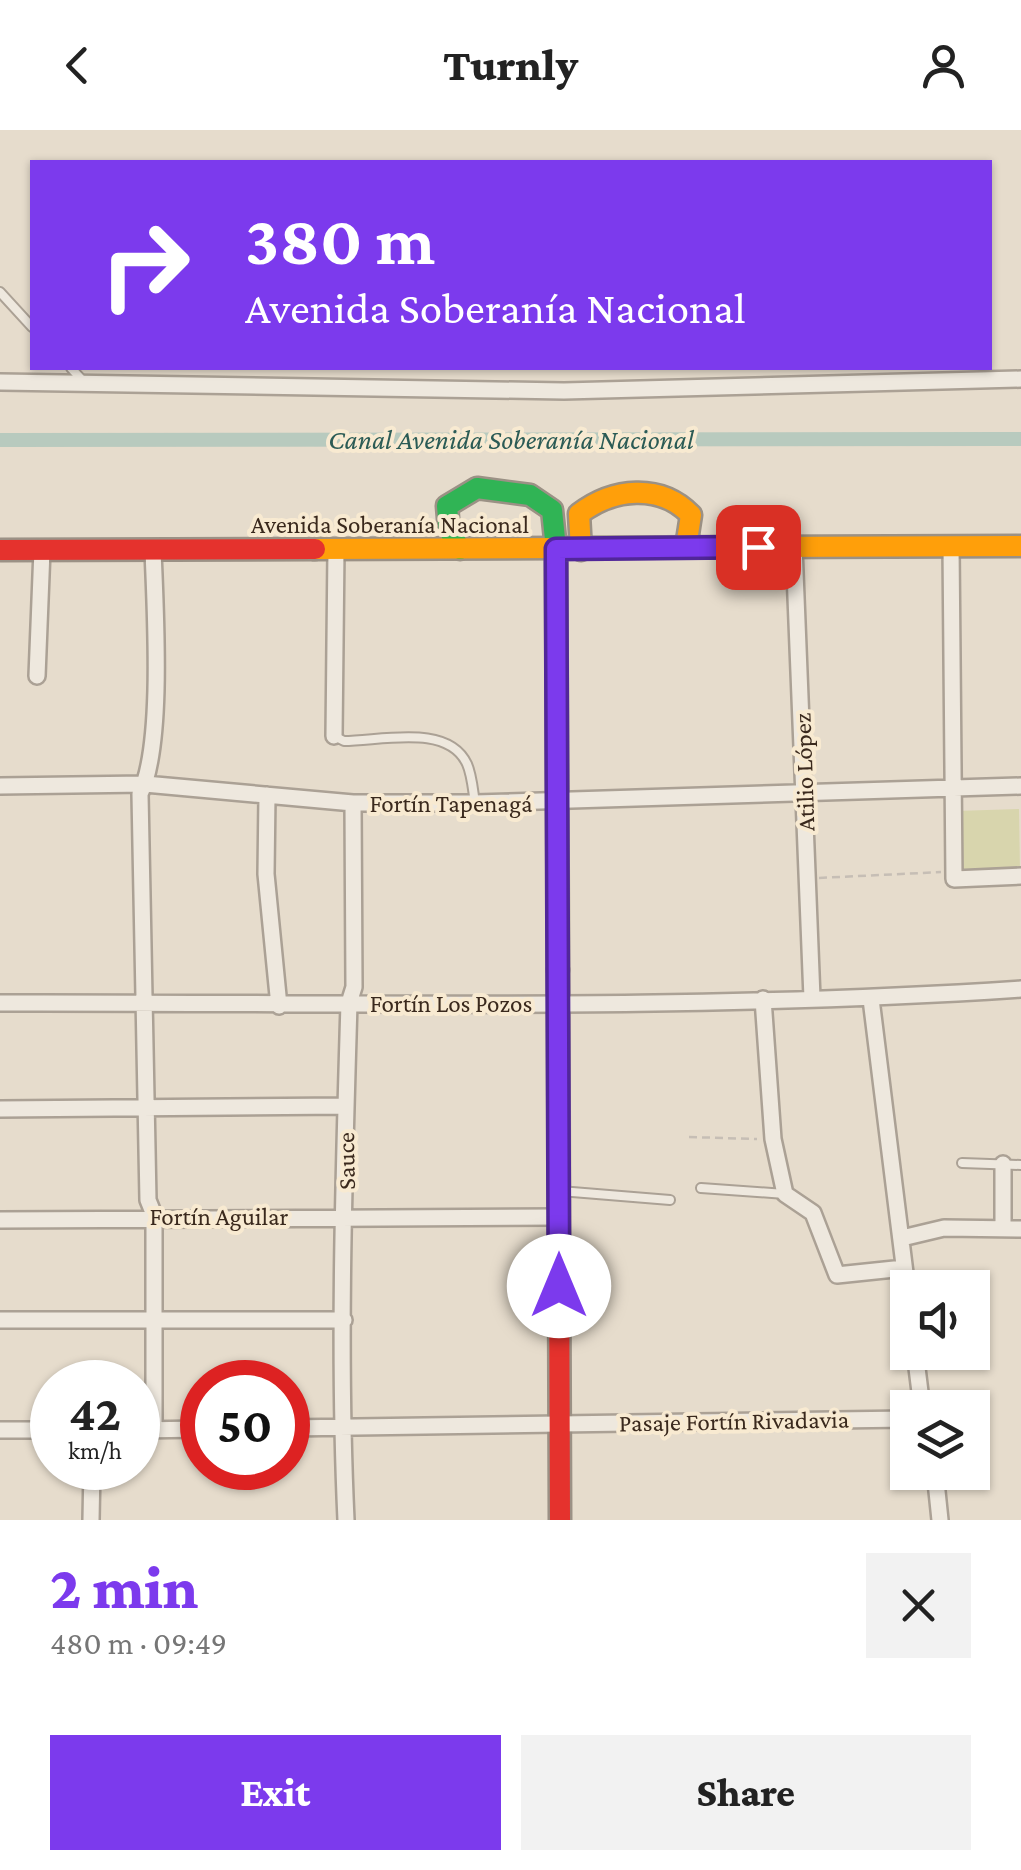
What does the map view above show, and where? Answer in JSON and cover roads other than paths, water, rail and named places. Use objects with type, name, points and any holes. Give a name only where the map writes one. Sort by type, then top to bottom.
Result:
[{"type":"main road","points":[[460,549],[449,530],[447,506],[477,488],[530,495],[552,510],[556,549],[558,798],[560,1520]]},
{"type":"main road","points":[[581,550],[578,514],[591,502],[602,496],[664,494],[680,499],[691,515],[686,547]]},
{"type":"main road","name":"Avenida Soberanía Nacional","points":[[0,550],[1021,546]]},
{"type":"street","points":[[0,382],[564,391],[1021,379]]},
{"type":"street","points":[[951,546],[954,880],[1021,876]]},
{"type":"street","name":"Atilio López","points":[[794,547],[812,998]]},
{"type":"street","points":[[334,736],[336,549]]},
{"type":"street","points":[[37,676],[42,550]]},
{"type":"street","points":[[150,1360],[154,1216],[148,1200],[140,794],[145,784],[153,716],[152,550]]},
{"type":"street","name":"Fortín Tapenagá","points":[[0,786],[145,784],[353,803],[548,803],[558,798],[1021,786]]},
{"type":"street","points":[[267,795],[266,874],[279,1006]]},
{"type":"street","name":"Sauce","points":[[346,1520],[342,1427],[346,1106],[349,1003],[354,987],[353,803]]},
{"type":"street","name":"Fortín Los Pozos","points":[[0,1003],[279,1006],[871,1000],[1021,989]]},
{"type":"street","points":[[763,999],[773,1139],[785,1194],[813,1213],[837,1276],[904,1268],[871,1000]]},
{"type":"street","points":[[0,1110],[346,1106]]},
{"type":"street","points":[[1003,1164],[1003,1228]]},
{"type":"street","name":"Fortín Aguilar","points":[[0,1220],[154,1216],[559,1217]]},
{"type":"street","points":[[902,1238],[944,1228],[1021,1229]]},
{"type":"street","points":[[0,1320],[344,1320]]},
{"type":"street","name":"Pasaje Fortín Rivadavia","points":[[310,1428],[890,1418]]},
{"type":"street","points":[[0,1430],[30,1430]]},
{"type":"street","points":[[91,1520],[92,1490]]},
{"type":"street","points":[[937,1490],[940,1520]]},
{"type":"lane","points":[[0,292],[30,325]]},
{"type":"lane","points":[[73,370],[84,382]]},
{"type":"lane","points":[[334,736],[344,741],[438,738],[454,747],[468,764],[475,803]]},
{"type":"lane","points":[[962,1162],[1021,1164]]},
{"type":"lane","points":[[700,1188],[785,1194]]},
{"type":"lane","points":[[559,1190],[670,1200]]},
{"type":"waterway","name":"Canal Avenida Soberanía Nacional","points":[[0,440],[1021,439]]}]
